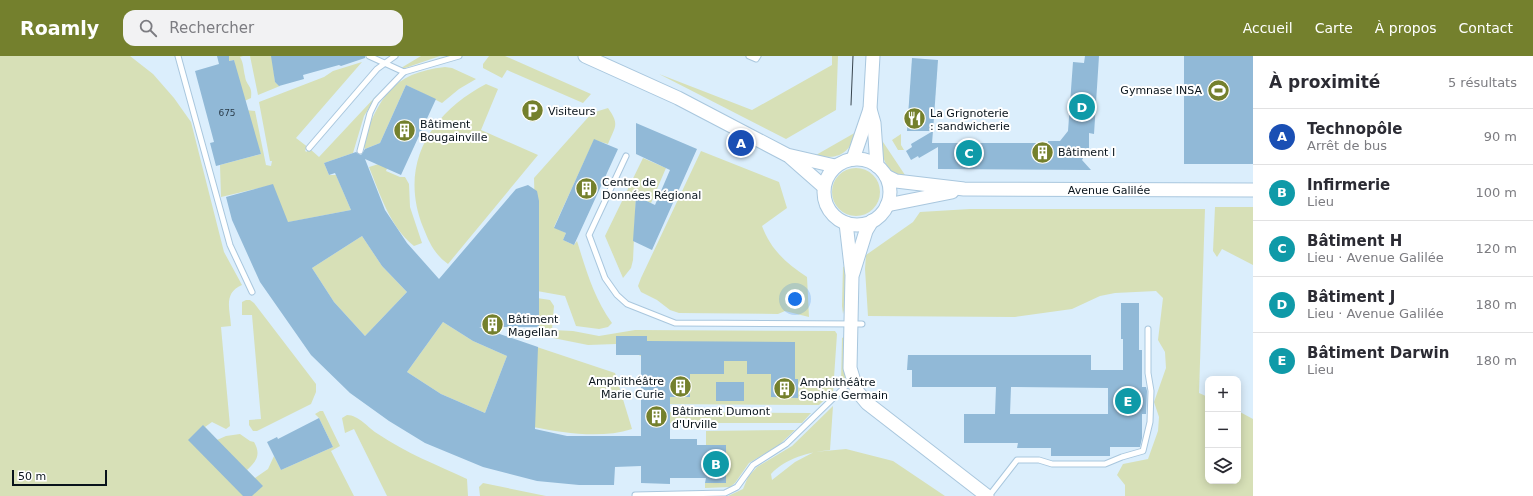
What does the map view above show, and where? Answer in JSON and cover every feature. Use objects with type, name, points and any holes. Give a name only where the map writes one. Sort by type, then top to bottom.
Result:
[{"type":"street","points":[[585,56],[678,98],[787,155],[824,186]]},
{"type":"street","points":[[853,159],[870,109],[873,56]]},
{"type":"street","points":[[870,109],[874,123],[877,166]]},
{"type":"street","points":[[787,155],[835,166]]},
{"type":"street","points":[[852,275],[864,238],[872,222],[887,205],[890,195],[886,176],[877,166],[866,160],[853,159],[843,161],[829,172],[824,186],[825,203],[830,212],[837,219],[846,223],[859,225],[872,222]]},
{"type":"street","name":"Avenue Galilée","points":[[886,176],[896,181],[964,189],[1253,190]]},
{"type":"street","name":"Avenue Galilée","points":[[887,205],[964,189]]},
{"type":"street","points":[[846,223],[856,324],[850,368],[852,380],[857,391],[867,403],[988,496]]},
{"type":"lane","points":[[178,56],[230,245],[252,292]]},
{"type":"lane","points":[[369,56],[404,72]]},
{"type":"lane","points":[[309,148],[377,70],[395,56]]},
{"type":"lane","points":[[360,150],[370,113],[376,101],[404,72],[459,56]]},
{"type":"lane","points":[[749,56],[756,59],[758,56]]},
{"type":"lane","points":[[626,156],[589,235],[605,278],[627,304],[675,323],[856,324]]},
{"type":"lane","points":[[988,496],[1017,460],[1040,460],[1052,464],[1105,464],[1122,456],[1143,451],[1150,422],[1151,391],[1148,373],[1148,328]]},
{"type":"lane","points":[[635,494],[725,493],[736,487],[753,465],[786,444],[852,380]]},
{"type":"green space","points":[[0,56],[130,56],[153,74],[174,98],[191,122],[224,252],[242,285],[232,292],[230,297],[229,308],[231,326],[221,327],[230,426],[226,429],[212,422],[205,427],[217,440],[226,436],[240,434],[254,442],[257,450],[257,457],[247,470],[255,478],[268,469],[274,456],[281,470],[333,447],[319,418],[315,414],[323,411],[340,446],[331,451],[354,496],[0,496]]},
{"type":"green space","points":[[229,56],[243,56],[240,57],[247,82],[251,90],[251,98],[240,103],[234,60],[229,61]]},
{"type":"green space","points":[[250,56],[272,56],[275,82],[280,86],[258,95]]},
{"type":"green space","points":[[421,56],[440,56],[401,68]]},
{"type":"green space","points":[[489,56],[505,56],[591,94],[583,103],[507,70],[502,78],[483,68],[483,64]]},
{"type":"green space","points":[[832,56],[838,56],[836,110],[786,139],[659,74],[752,110],[832,65]]},
{"type":"green space","points":[[362,62],[296,138],[309,148],[305,150],[306,152],[310,149],[319,157],[377,95],[364,116],[353,153],[324,163],[329,175],[336,175],[351,210],[289,222],[293,236],[272,185],[221,197],[220,165],[261,154],[245,110],[255,111],[266,165],[271,166],[272,161],[270,161],[259,102],[324,77],[333,71]]},
{"type":"green space","points":[[445,67],[452,68],[476,79],[459,89],[442,103],[406,85],[380,143],[365,149],[362,143],[375,113],[390,90],[412,75],[427,70]]},
{"type":"green space","points":[[486,84],[498,89],[481,130],[538,155],[448,264],[436,252],[430,243],[416,204],[415,182],[417,162],[424,143],[435,125],[449,110],[466,96]]},
{"type":"green space","points":[[608,108],[614,118],[615,126],[608,144],[594,140],[554,227],[566,233],[563,240],[574,245],[577,241],[595,294],[612,323],[608,327],[599,329],[576,326],[565,296],[537,291],[534,178],[592,113]]},
{"type":"green space","points":[[858,131],[851,144],[843,153],[831,157],[816,155]]},
{"type":"green space","points":[[901,134],[901,145],[904,150],[898,150],[892,140]]},
{"type":"green space","points":[[879,136],[907,178],[899,176],[889,168],[883,157]]},
{"type":"green space","points":[[701,151],[779,182],[787,208],[762,226],[770,242],[780,255],[807,277],[809,317],[785,311],[778,314],[679,313],[670,310],[657,300],[641,292],[638,286],[641,278]]},
{"type":"green space","points":[[643,158],[666,168],[651,203],[636,196],[633,260],[631,268],[623,278],[605,236]]},
{"type":"green space","points":[[385,162],[389,163],[386,171],[400,177],[405,177],[409,184],[410,207],[422,243],[414,246],[398,229],[387,210],[369,167]]},
{"type":"green space","points":[[851,168],[861,168],[870,172],[876,178],[880,187],[880,197],[876,206],[870,212],[861,216],[851,216],[842,212],[836,206],[832,197],[832,187],[836,178],[842,172]]},
{"type":"green space","points":[[1215,207],[1253,207],[1253,265],[1222,249],[1217,257],[1213,251]]},
{"type":"green space","points":[[970,209],[1205,209],[1199,393],[1205,396],[1205,484],[1241,484],[1241,413],[1253,419],[1253,496],[1125,496],[1125,485],[1117,475],[1123,464],[1148,459],[1158,431],[1159,417],[1154,402],[1166,368],[1165,352],[1158,340],[1163,298],[1156,291],[1115,293],[1100,296],[1072,309],[1015,317],[868,316],[865,269],[866,255],[913,222],[920,212]]},
{"type":"green space","points":[[362,236],[382,266],[407,292],[365,336],[334,302],[312,268]]},
{"type":"green space","points":[[845,266],[845,306],[843,314],[843,267]]},
{"type":"green space","points":[[537,298],[550,300],[554,306],[552,330],[573,331],[599,336],[635,330],[835,331],[837,334],[833,392],[819,405],[655,404],[647,359],[616,344],[588,345],[553,338],[537,327]]},
{"type":"green space","points":[[250,300],[254,303],[316,384],[316,392],[311,404],[257,431],[253,431],[249,425],[249,420],[261,419],[252,315],[242,315],[242,302]]},
{"type":"green space","points":[[443,322],[473,341],[507,356],[485,413],[441,394],[407,372]]},
{"type":"green space","points":[[842,338],[846,338],[846,377],[841,384]]},
{"type":"green space","points":[[537,347],[615,373],[632,429],[608,434],[582,434],[533,427]]},
{"type":"green space","points":[[833,406],[830,450],[818,452],[846,449],[893,461],[945,496],[728,496],[743,489],[748,477],[757,467],[792,446]],"holes":[[[813,453],[795,462],[772,480],[771,474],[777,468],[798,457]]]},
{"type":"green space","points":[[652,412],[811,413],[802,423],[652,423]]},
{"type":"green space","points":[[347,415],[356,417],[374,431],[400,447],[467,479],[468,496],[387,496],[354,429],[345,433],[342,418]]},
{"type":"green space","points":[[795,430],[779,445],[749,463],[735,483],[730,487],[705,488],[705,483],[726,483],[726,445],[706,445],[706,431]]},
{"type":"green space","points":[[483,483],[546,496],[480,496],[479,487]]},
{"type":"building","points":[[217,56],[229,56],[229,61],[234,60],[261,154],[216,166],[210,143],[214,142],[195,71],[219,64]]},
{"type":"building","points":[[271,56],[365,56],[365,58],[341,66],[339,65],[303,75],[304,79],[279,86],[275,82]]},
{"type":"building","points":[[1085,56],[1099,56],[1094,134],[1089,133],[1089,148],[1082,160],[1091,170],[938,169],[938,147],[919,158],[918,156],[911,160],[906,151],[912,147],[911,144],[933,131],[932,143],[1048,143],[1048,141],[1060,141],[1068,131],[1073,62],[1084,63]]},
{"type":"building","name":"Gymnase INSA","points":[[1184,56],[1253,56],[1253,164],[1184,164]]},
{"type":"building","points":[[912,58],[938,60],[933,131],[907,131]]},
{"type":"building","name":"Bâtiment Magellan","points":[[406,85],[436,99],[401,175],[365,159],[385,210],[407,243],[439,279],[516,189],[528,185],[537,191],[539,201],[539,327],[479,327],[538,347],[535,429],[567,436],[641,436],[641,355],[616,355],[616,336],[647,336],[647,341],[795,342],[795,379],[798,379],[798,398],[771,397],[771,374],[747,374],[747,361],[724,361],[724,374],[690,374],[690,397],[670,397],[670,439],[697,439],[697,445],[726,445],[726,483],[705,483],[706,478],[670,478],[670,484],[641,483],[641,466],[615,467],[614,485],[579,485],[537,481],[483,467],[425,443],[389,421],[350,393],[311,355],[260,282],[232,220],[226,197],[273,184],[288,222],[351,210],[335,173],[329,175],[324,163],[356,152],[361,155],[365,149],[380,143]],"holes":[[[362,236],[382,266],[407,292],[365,336],[334,302],[312,268]],[[443,322],[473,341],[507,356],[485,413],[441,394],[407,372]]]},
{"type":"building","points":[[636,123],[697,149],[652,250],[633,241],[636,196],[655,205],[670,170],[636,154]]},
{"type":"building","name":"Centre de Données Régional","points":[[594,139],[618,149],[574,245],[563,240],[566,233],[554,228]]},
{"type":"building","points":[[1121,303],[1139,303],[1139,350],[1142,350],[1142,387],[1146,387],[1147,391],[1146,414],[1142,414],[1142,438],[1140,447],[1110,447],[1110,456],[1051,456],[1051,448],[1017,448],[1018,443],[964,443],[964,414],[995,414],[996,387],[912,387],[912,370],[907,370],[908,355],[1091,355],[1091,370],[1123,370],[1123,339],[1121,339]],"holes":[[[1011,387],[1108,388],[1108,414],[1010,414]]]},
{"type":"building","points":[[716,382],[744,382],[744,401],[716,401]]},
{"type":"building","points":[[319,418],[333,447],[281,470],[267,442],[277,437],[278,439]]},
{"type":"building","points":[[203,425],[263,486],[252,496],[243,496],[188,440]]},
{"type":"tram line","points":[[851,105],[853,56]]},
{"type":"place","name":"Gymnase INSA","points":[[1218,90]]},
{"type":"place","name":"Bâtiment J","points":[[1082,107]]},
{"type":"place","name":"Visiteurs","points":[[533,111]]},
{"type":"place","name":"La Grignoterie : sandwicherie","points":[[914,119]]},
{"type":"place","name":"Bâtiment Bougainville","points":[[404,130]]},
{"type":"place","name":"Technopôle","points":[[741,143]]},
{"type":"place","name":"Bâtiment I","points":[[1042,152]]},
{"type":"place","name":"Bâtiment H","points":[[969,153]]},
{"type":"place","name":"Centre de Données Régional","points":[[586,188]]},
{"type":"place","name":"Bâtiment Magellan","points":[[493,325]]},
{"type":"place","name":"Amphithéâtre Marie Curie","points":[[680,387]]},
{"type":"place","name":"Amphithéâtre Sophie Germain","points":[[785,388]]},
{"type":"place","name":"Bâtiment Darwin","points":[[1128,401]]},
{"type":"place","name":"Bâtiment Dumont d'Urville","points":[[656,417]]},
{"type":"place","name":"Infirmerie","points":[[716,464]]}]
